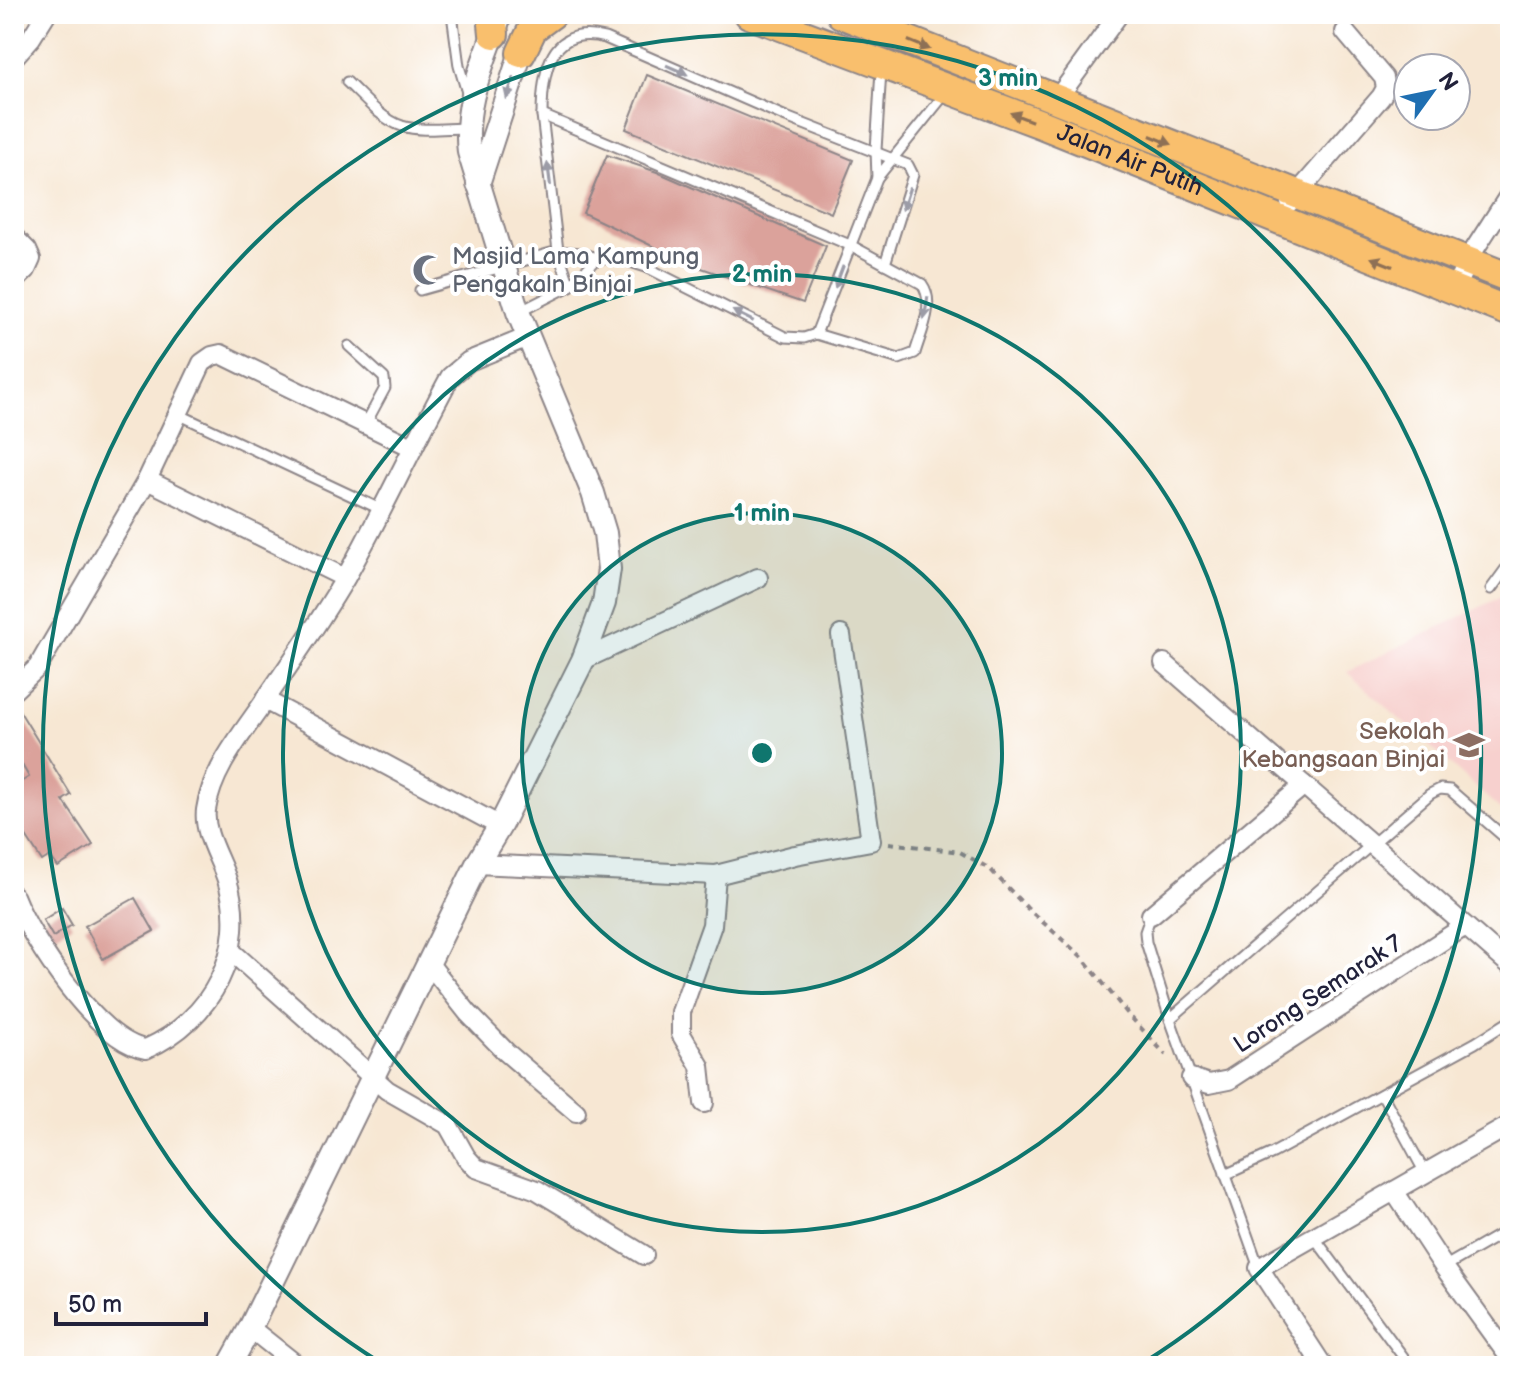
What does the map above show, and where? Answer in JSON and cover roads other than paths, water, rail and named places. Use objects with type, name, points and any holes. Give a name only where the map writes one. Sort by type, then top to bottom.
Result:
[{"type":"main road","points":[[521,53],[533,28],[552,14]]},
{"type":"main road","name":"Jalan Air Putih","points":[[749,14],[1510,312]]},
{"type":"main road","name":"Jalan Air Putih","points":[[845,15],[1510,278]]},
{"type":"street","points":[[14,57],[46,14]]},
{"type":"street","points":[[478,184],[534,14]]},
{"type":"street","points":[[1057,99],[1119,14]]},
{"type":"street","points":[[229,1366],[374,1079],[477,864],[500,826],[583,660],[604,603],[609,569],[605,533],[593,493],[518,312],[478,184],[466,128],[470,104],[495,21]]},
{"type":"street","points":[[1275,219],[1386,88],[1384,78],[1345,32]]},
{"type":"street","points":[[1454,292],[1467,261],[1510,194]]},
{"type":"street","points":[[14,237],[31,259],[26,270],[14,282]]},
{"type":"street","points":[[14,896],[24,921],[68,988],[125,1043],[146,1049],[164,1042],[190,1020],[203,1005],[232,952],[234,925],[231,893],[208,830],[206,810],[214,781],[345,578],[450,377],[469,361],[528,337]]},
{"type":"street","points":[[14,690],[42,660],[147,480],[202,363],[212,356],[221,354],[412,447]]},
{"type":"street","points":[[147,480],[345,578]]},
{"type":"street","points":[[583,660],[758,578]]},
{"type":"street","points":[[477,864],[716,875],[795,855],[871,841],[841,635]]},
{"type":"street","points":[[1164,663],[1510,965]]},
{"type":"street","points":[[265,700],[500,826]]},
{"type":"street","points":[[1151,915],[1304,785]]},
{"type":"street","points":[[704,1103],[700,1066],[681,1034],[681,1012],[712,925],[716,875]]},
{"type":"street","name":"Lorong Semarak 7","points":[[1191,1078],[1209,1084],[1229,1080],[1465,926]]},
{"type":"street","points":[[232,952],[387,1090],[448,1125],[476,1168],[537,1190],[644,1255]]},
{"type":"street","points":[[430,965],[468,1013],[506,1052],[576,1112]]},
{"type":"street","points":[[1323,1366],[1259,1268],[1510,1125]]},
{"type":"street","points":[[1394,1191],[1444,1267],[1504,1337],[1510,1358]]},
{"type":"street","points":[[250,1328],[298,1366]]},
{"type":"lane","points":[[452,14],[459,66],[470,104]]},
{"type":"lane","points":[[570,286],[558,251],[542,115],[545,77],[555,50],[578,35],[590,34],[908,165],[913,175],[885,264]]},
{"type":"lane","points":[[877,178],[882,64]]},
{"type":"lane","points":[[347,82],[385,117],[401,125],[417,129],[466,128]]},
{"type":"lane","points":[[816,334],[877,178],[949,90]]},
{"type":"lane","points":[[420,290],[558,251],[580,253],[646,267],[785,337],[804,338],[816,334],[899,359],[915,353],[929,302],[922,284],[852,246],[542,115]]},
{"type":"lane","points":[[518,312],[570,286],[598,258]]},
{"type":"lane","points":[[349,346],[384,378],[385,388],[365,425]]},
{"type":"lane","points":[[178,414],[380,509]]},
{"type":"lane","points":[[1491,589],[1510,563]]},
{"type":"lane","points":[[1170,1019],[1440,789],[1450,790],[1510,842]]},
{"type":"lane","points":[[1151,915],[1145,932],[1146,942],[1170,1019],[1259,1268]]},
{"type":"lane","points":[[1225,1175],[1273,1153],[1510,1021]]},
{"type":"lane","points":[[1382,1094],[1425,1173]]},
{"type":"lane","points":[[1444,1267],[1510,1229]]},
{"type":"lane","points":[[1314,1237],[1410,1366]]},
{"type":"place","name":"Masjid Lama Kampung Pengakaln Binjai","points":[[428,270]]},
{"type":"place","name":"Sekolah Kebangsaan Binjai","points":[[1469,745]]}]
